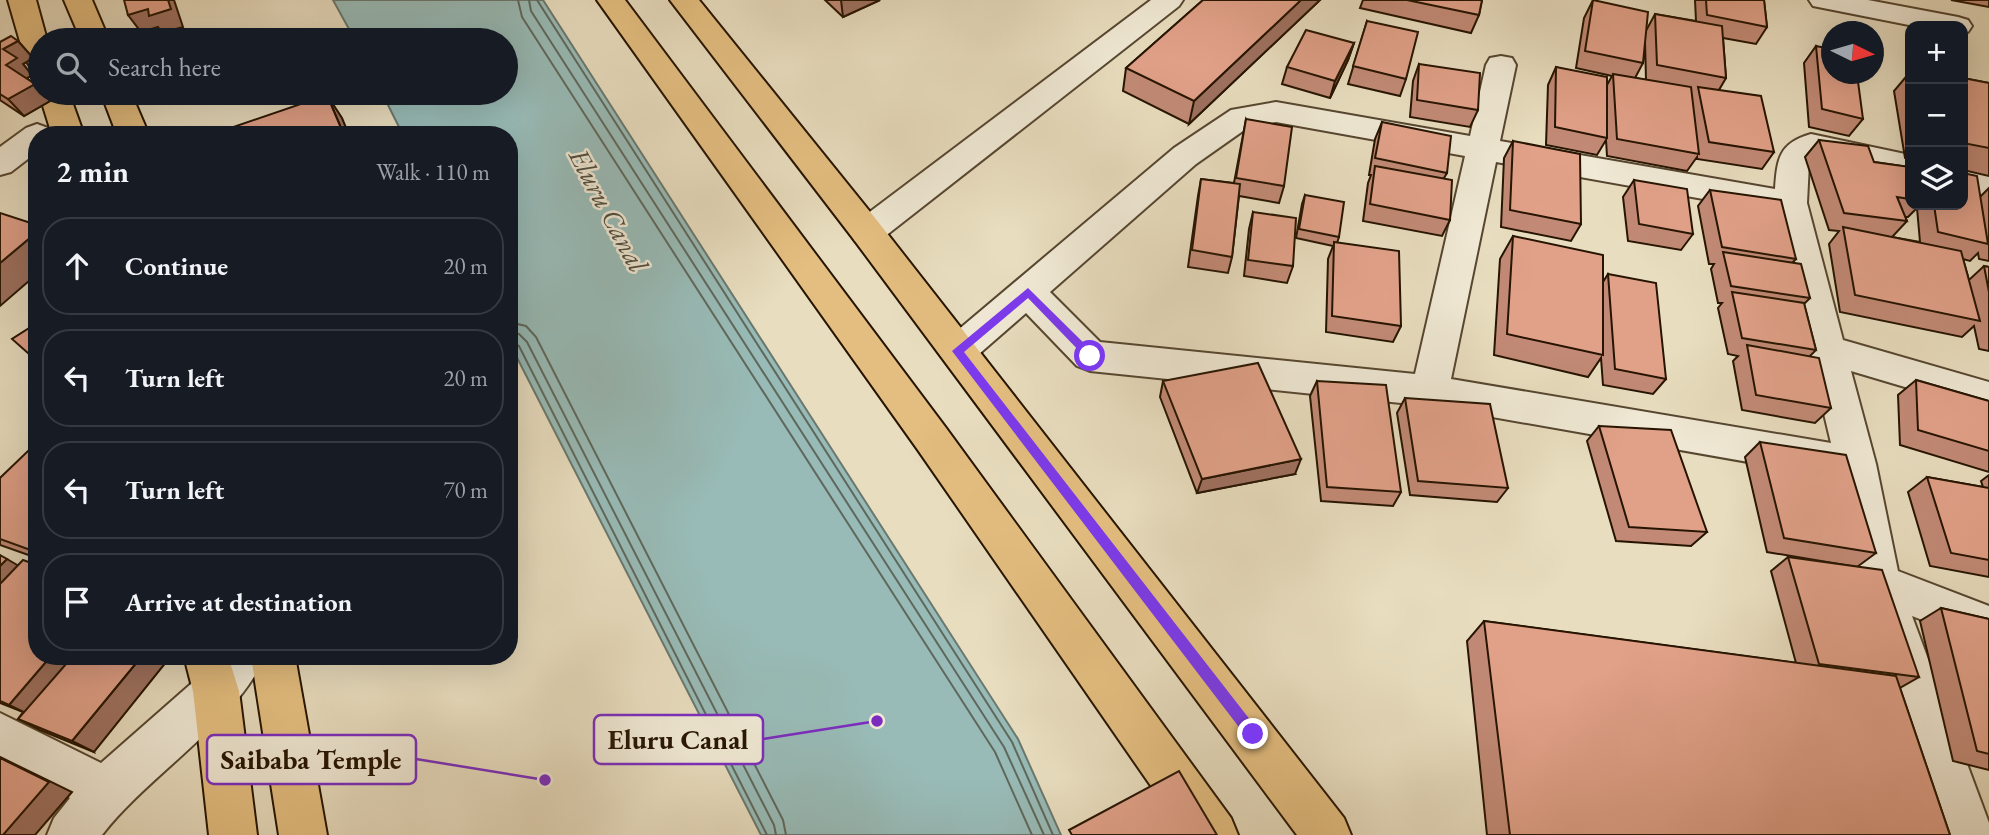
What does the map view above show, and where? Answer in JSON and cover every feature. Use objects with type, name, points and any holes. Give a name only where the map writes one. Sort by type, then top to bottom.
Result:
[{"type":"main road","points":[[22,0],[29,28]]},
{"type":"main road","points":[[78,0],[90,28]]},
{"type":"main road","points":[[611,0],[932,439],[1214,835]]},
{"type":"main road","points":[[684,0],[867,232],[1327,835]]},
{"type":"main road","points":[[121,105],[129,126]]},
{"type":"main road","points":[[275,665],[303,835]]},
{"type":"main road","points":[[221,668],[233,835]]},
{"type":"street","points":[[867,232],[1169,0]]},
{"type":"street","points":[[1823,0],[1930,21]]},
{"type":"street","points":[[1968,28],[1989,32]]},
{"type":"street","points":[[1430,391],[1501,65]]},
{"type":"street","points":[[958,351],[1185,156],[1242,117],[1276,113],[1790,202]]},
{"type":"street","points":[[45,126],[62,114]]},
{"type":"street","points":[[1905,165],[1811,145],[1793,159],[1790,202],[1856,464],[1880,583],[1969,835]]},
{"type":"street","points":[[1968,179],[1989,185]]},
{"type":"street","points":[[1028,292],[1090,356],[1430,391],[1856,464]]},
{"type":"street","points":[[1828,351],[1989,397]]},
{"type":"street","points":[[1880,583],[1989,626]]},
{"type":"street","points":[[71,835],[106,791],[221,668]]},
{"type":"street","points":[[0,736],[106,791]]},
{"type":"water","points":[[333,0],[543,0],[1018,739],[1061,835],[761,835],[518,360],[518,126],[398,126],[388,105],[518,105],[518,28],[348,28]]},
{"type":"building","points":[[124,0],[168,0],[171,9],[149,16],[148,9],[128,15]]},
{"type":"building","points":[[1203,0],[1301,0],[1194,101],[1126,68]]},
{"type":"building","points":[[1407,0],[1482,0],[1479,15]]},
{"type":"building","points":[[1593,0],[1648,12],[1643,63],[1585,51]]},
{"type":"building","points":[[1706,0],[1764,0],[1767,27],[1707,15]]},
{"type":"building","points":[[1655,14],[1722,26],[1726,78],[1657,65]]},
{"type":"building","points":[[1367,21],[1418,32],[1406,79],[1353,66]]},
{"type":"building","points":[[1306,30],[1354,43],[1335,81],[1287,67]]},
{"type":"building","points":[[11,36],[18,41],[3,49],[17,58],[6,65],[28,79],[28,88],[8,99],[0,94],[0,42]]},
{"type":"building","points":[[1816,46],[1821,47],[1821,84],[1858,84],[1863,119],[1822,109]]},
{"type":"building","points":[[1419,64],[1480,73],[1478,110],[1417,100]]},
{"type":"building","points":[[1556,67],[1607,77],[1607,138],[1555,127]]},
{"type":"building","points":[[1613,74],[1691,87],[1699,154],[1617,139]]},
{"type":"building","points":[[1968,79],[1989,83],[1989,148],[1968,144]]},
{"type":"building","points":[[1698,87],[1761,96],[1774,152],[1709,142]]},
{"type":"building","points":[[298,105],[331,105],[340,126],[236,126]]},
{"type":"building","points":[[1246,119],[1292,127],[1284,186],[1236,178]]},
{"type":"building","points":[[1382,122],[1451,136],[1447,173],[1375,158]]},
{"type":"building","points":[[1819,140],[1868,146],[1874,162],[1905,166],[1905,198],[1897,197],[1907,221],[1844,213]]},
{"type":"building","points":[[1513,141],[1580,154],[1581,224],[1510,210]]},
{"type":"building","points":[[1375,166],[1452,180],[1450,220],[1370,204]]},
{"type":"building","points":[[1968,174],[1977,176],[1988,244],[1938,232],[1935,210],[1968,210]]},
{"type":"building","points":[[1201,179],[1240,184],[1232,257],[1192,250]]},
{"type":"building","points":[[1634,180],[1687,189],[1693,234],[1639,224]]},
{"type":"building","points":[[1710,190],[1781,200],[1796,259],[1722,247]]},
{"type":"building","points":[[1305,195],[1344,202],[1339,237],[1299,229]]},
{"type":"building","points":[[1253,212],[1296,218],[1293,266],[1248,260]]},
{"type":"building","points":[[0,213],[28,222],[28,240],[0,263]]},
{"type":"building","points":[[1843,227],[1961,251],[1980,321],[1855,295]]},
{"type":"building","points":[[1513,236],[1603,255],[1603,355],[1507,334]]},
{"type":"building","points":[[1334,242],[1399,251],[1401,326],[1332,316]]},
{"type":"building","points":[[1723,252],[1801,264],[1810,298],[1731,286]]},
{"type":"building","points":[[1984,266],[1989,267],[1989,292]]},
{"type":"building","points":[[1608,274],[1656,283],[1666,379],[1615,369]]},
{"type":"building","points":[[1732,292],[1804,303],[1816,350],[1742,338]]},
{"type":"building","points":[[28,329],[28,353],[12,339]]},
{"type":"building","points":[[1747,345],[1819,358],[1831,408],[1756,395]]},
{"type":"building","points":[[1258,363],[1301,459],[1202,479],[1163,381]]},
{"type":"building","points":[[1916,380],[1989,401],[1989,451],[1918,430]]},
{"type":"building","points":[[1317,381],[1386,385],[1401,492],[1327,487]]},
{"type":"building","points":[[1405,398],[1490,404],[1508,488],[1418,481]]},
{"type":"building","points":[[1599,426],[1671,430],[1707,532],[1629,527]]},
{"type":"building","points":[[1760,442],[1846,455],[1876,553],[1784,538]]},
{"type":"building","points":[[28,451],[28,549],[0,539],[0,478]]},
{"type":"building","points":[[1927,477],[1989,488],[1989,560],[1951,553]]},
{"type":"building","points":[[0,555],[7,559],[0,566]]},
{"type":"building","points":[[1788,557],[1882,570],[1919,677],[1819,664]]},
{"type":"building","points":[[23,560],[28,562],[28,665],[43,665],[9,705],[0,701],[0,584]]},
{"type":"building","points":[[1941,608],[1989,619],[1989,754],[1977,751]]},
{"type":"building","points":[[1484,621],[1896,676],[1950,835],[1510,835]]},
{"type":"building","points":[[65,665],[135,665],[72,741],[18,719]]},
{"type":"building","points":[[0,758],[49,782],[3,835],[0,835]]},
{"type":"building","points":[[1179,771],[1217,835],[1072,835],[1069,830]]},
{"type":"place","name":"Eluru Canal","points":[[877,721]]},
{"type":"place","name":"Saibaba Temple","points":[[545,780]]},
{"type":"route","points":[[1090,356],[1028,292],[958,351],[1253,734]]}]
